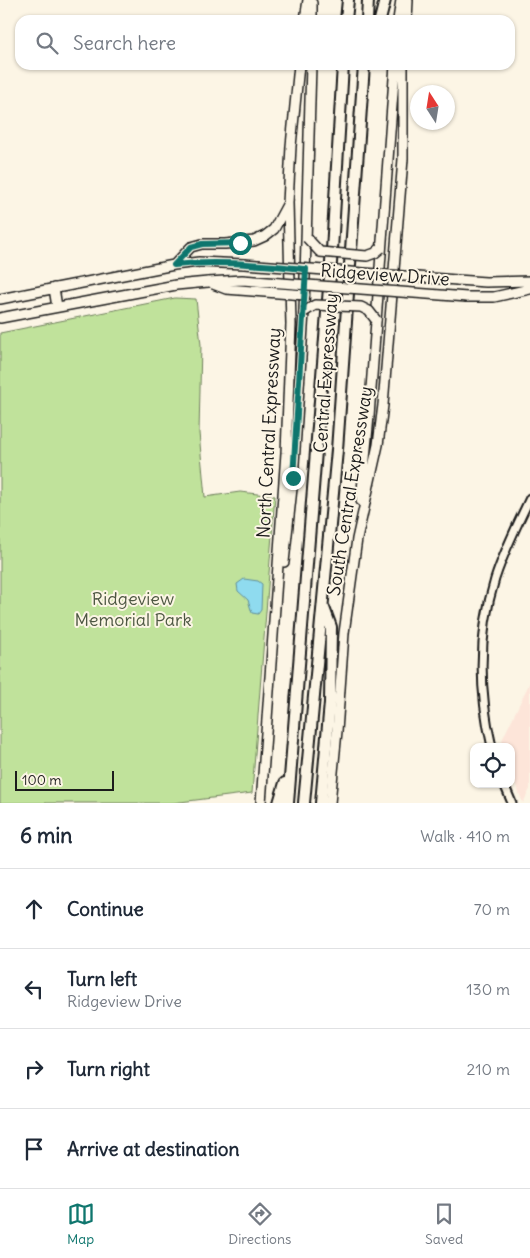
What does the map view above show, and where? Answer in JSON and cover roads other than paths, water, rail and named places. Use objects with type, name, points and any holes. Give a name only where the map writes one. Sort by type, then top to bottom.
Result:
[{"type":"highway","points":[[346,15],[347,0]]},
{"type":"highway","points":[[367,15],[368,0]]},
{"type":"highway","points":[[381,15],[385,0]]},
{"type":"highway","name":"Central Expressway","points":[[288,803],[332,250],[343,70]]},
{"type":"highway","name":"Central Expressway","points":[[304,803],[338,432],[364,70]]},
{"type":"highway","points":[[321,803],[330,703],[331,627],[322,603]]},
{"type":"highway","points":[[279,803],[291,765]]},
{"type":"main road","points":[[306,15],[308,0]]},
{"type":"main road","points":[[312,0],[312,15]]},
{"type":"main road","points":[[399,15],[401,0]]},
{"type":"main road","points":[[406,15],[408,0]]},
{"type":"main road","name":"North Central Expressway","points":[[261,803],[289,402],[291,314],[288,203],[299,70]]},
{"type":"main road","points":[[276,604],[283,574],[299,404],[306,269],[312,70]]},
{"type":"main road","points":[[357,538],[369,416],[394,70]]},
{"type":"main road","name":"South Central Expressway","points":[[330,803],[344,634],[357,538],[378,445],[384,396],[403,159],[403,70]]},
{"type":"main road","points":[[174,265],[191,247],[202,244],[247,242],[265,236],[274,229],[288,203]]},
{"type":"main road","points":[[307,238],[320,252],[367,256],[381,248]]},
{"type":"main road","name":"Ridgeview Drive","points":[[0,299],[174,265],[199,262],[222,262],[486,282],[530,281]]},
{"type":"main road","name":"Ridgeview Drive","points":[[0,318],[176,285],[242,280],[467,297],[494,297],[530,289]]},
{"type":"main road","points":[[208,282],[226,289],[305,295]]},
{"type":"main road","points":[[54,288],[57,307]]},
{"type":"main road","points":[[304,312],[315,304],[361,308],[369,311],[376,320]]},
{"type":"street","points":[[491,743],[482,683],[485,628],[495,580],[508,543],[530,498]]},
{"type":"street","points":[[506,788],[512,803]]},
{"type":"water","points":[[244,579],[258,581],[262,584],[261,610],[258,614],[252,613],[248,600],[238,591],[237,584]]},
{"type":"park label","name":"Ridgeview Memorial Park","points":[[133,609]]}]
